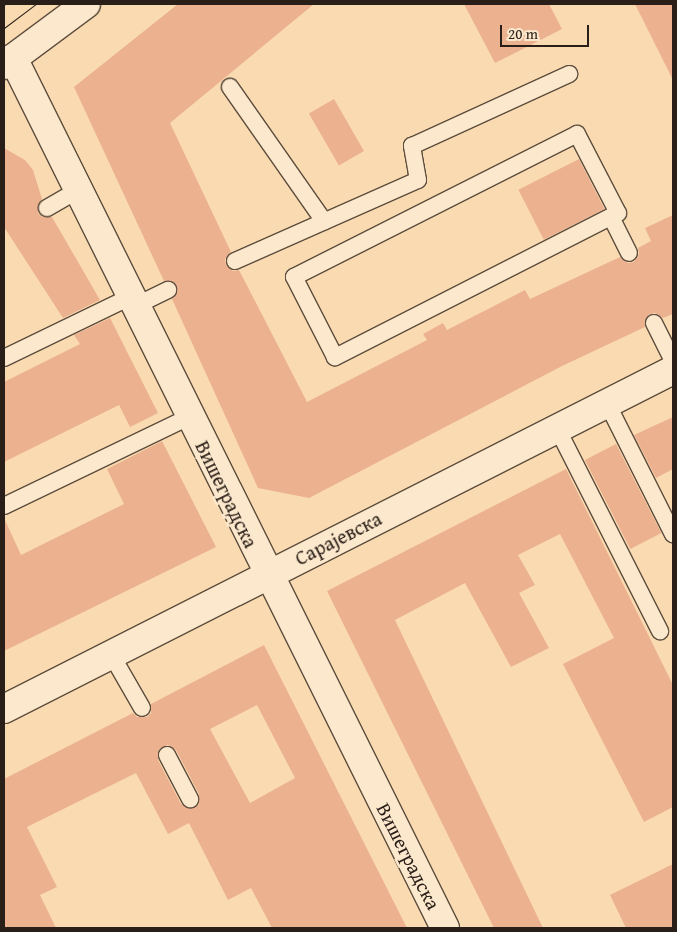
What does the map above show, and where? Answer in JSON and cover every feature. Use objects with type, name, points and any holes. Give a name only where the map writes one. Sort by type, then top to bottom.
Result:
[{"type":"street","points":[[6,55],[86,4]]},
{"type":"street","name":"Вишеградска","points":[[6,55],[133,302],[445,928]]},
{"type":"street","name":"Сарајевска","points":[[4,709],[267,574],[673,370]]},
{"type":"lane","points":[[235,260],[418,180],[412,146],[569,74]]},
{"type":"lane","points":[[230,87],[324,221]]},
{"type":"lane","points":[[577,134],[618,213],[607,219],[335,357],[294,277],[577,134]]},
{"type":"lane","points":[[47,208],[66,197]]},
{"type":"lane","points":[[607,219],[625,255]]},
{"type":"lane","points":[[4,358],[133,302],[168,290]]},
{"type":"lane","points":[[673,340],[658,321],[673,361]]},
{"type":"lane","points":[[607,403],[673,534]]},
{"type":"lane","points":[[4,506],[189,417]]},
{"type":"lane","points":[[557,428],[660,631]]},
{"type":"lane","points":[[111,654],[142,708]]},
{"type":"lane","points":[[167,755],[190,800]]},
{"type":"building","points":[[178,4],[314,4],[170,123],[231,252],[225,259],[226,265],[233,271],[239,270],[307,402],[427,340],[423,334],[443,323],[447,330],[525,290],[530,299],[620,257],[628,263],[634,262],[639,254],[638,248],[651,241],[645,228],[673,215],[673,314],[663,318],[655,313],[649,314],[645,327],[562,366],[309,498],[258,488],[172,299],[176,295],[177,286],[173,282],[164,281],[74,87]]},
{"type":"building","points":[[464,4],[549,4],[562,29],[495,63]]},
{"type":"building","points":[[635,4],[673,4],[673,80]]},
{"type":"building","points":[[334,99],[364,151],[339,165],[309,114]]},
{"type":"building","points":[[4,148],[25,160],[33,170],[42,199],[38,213],[42,217],[52,217],[100,300],[63,318],[4,227]]},
{"type":"building","points":[[579,159],[604,209],[544,240],[518,190]]},
{"type":"building","points":[[110,318],[158,413],[130,427],[119,405],[4,462],[4,382],[80,344],[74,335]]},
{"type":"building","points":[[673,417],[673,469],[656,478],[634,435]]},
{"type":"building","points":[[162,441],[216,547],[4,651],[4,518],[21,555],[124,504],[107,469]]},
{"type":"building","points":[[616,444],[661,533],[630,549],[585,460]]},
{"type":"building","points":[[566,469],[673,685],[673,807],[644,822],[563,664],[614,638],[560,534],[518,555],[535,585],[519,593],[549,648],[511,667],[465,583],[395,620],[543,928],[494,928],[327,591]]},
{"type":"building","points":[[264,645],[407,928],[272,928],[251,888],[228,900],[189,823],[168,834],[136,773],[27,827],[57,887],[40,895],[56,928],[4,928],[4,779],[133,713],[137,717],[147,717],[151,713],[151,704]],"holes":[[[257,705],[295,778],[250,803],[210,729]],[[168,745],[176,750],[199,794],[199,804],[194,808],[181,804],[158,760],[159,749]]]},
{"type":"building","points":[[673,864],[673,928],[626,928],[610,895]]},
{"type":"tram line","points":[[4,28],[36,4]]}]
